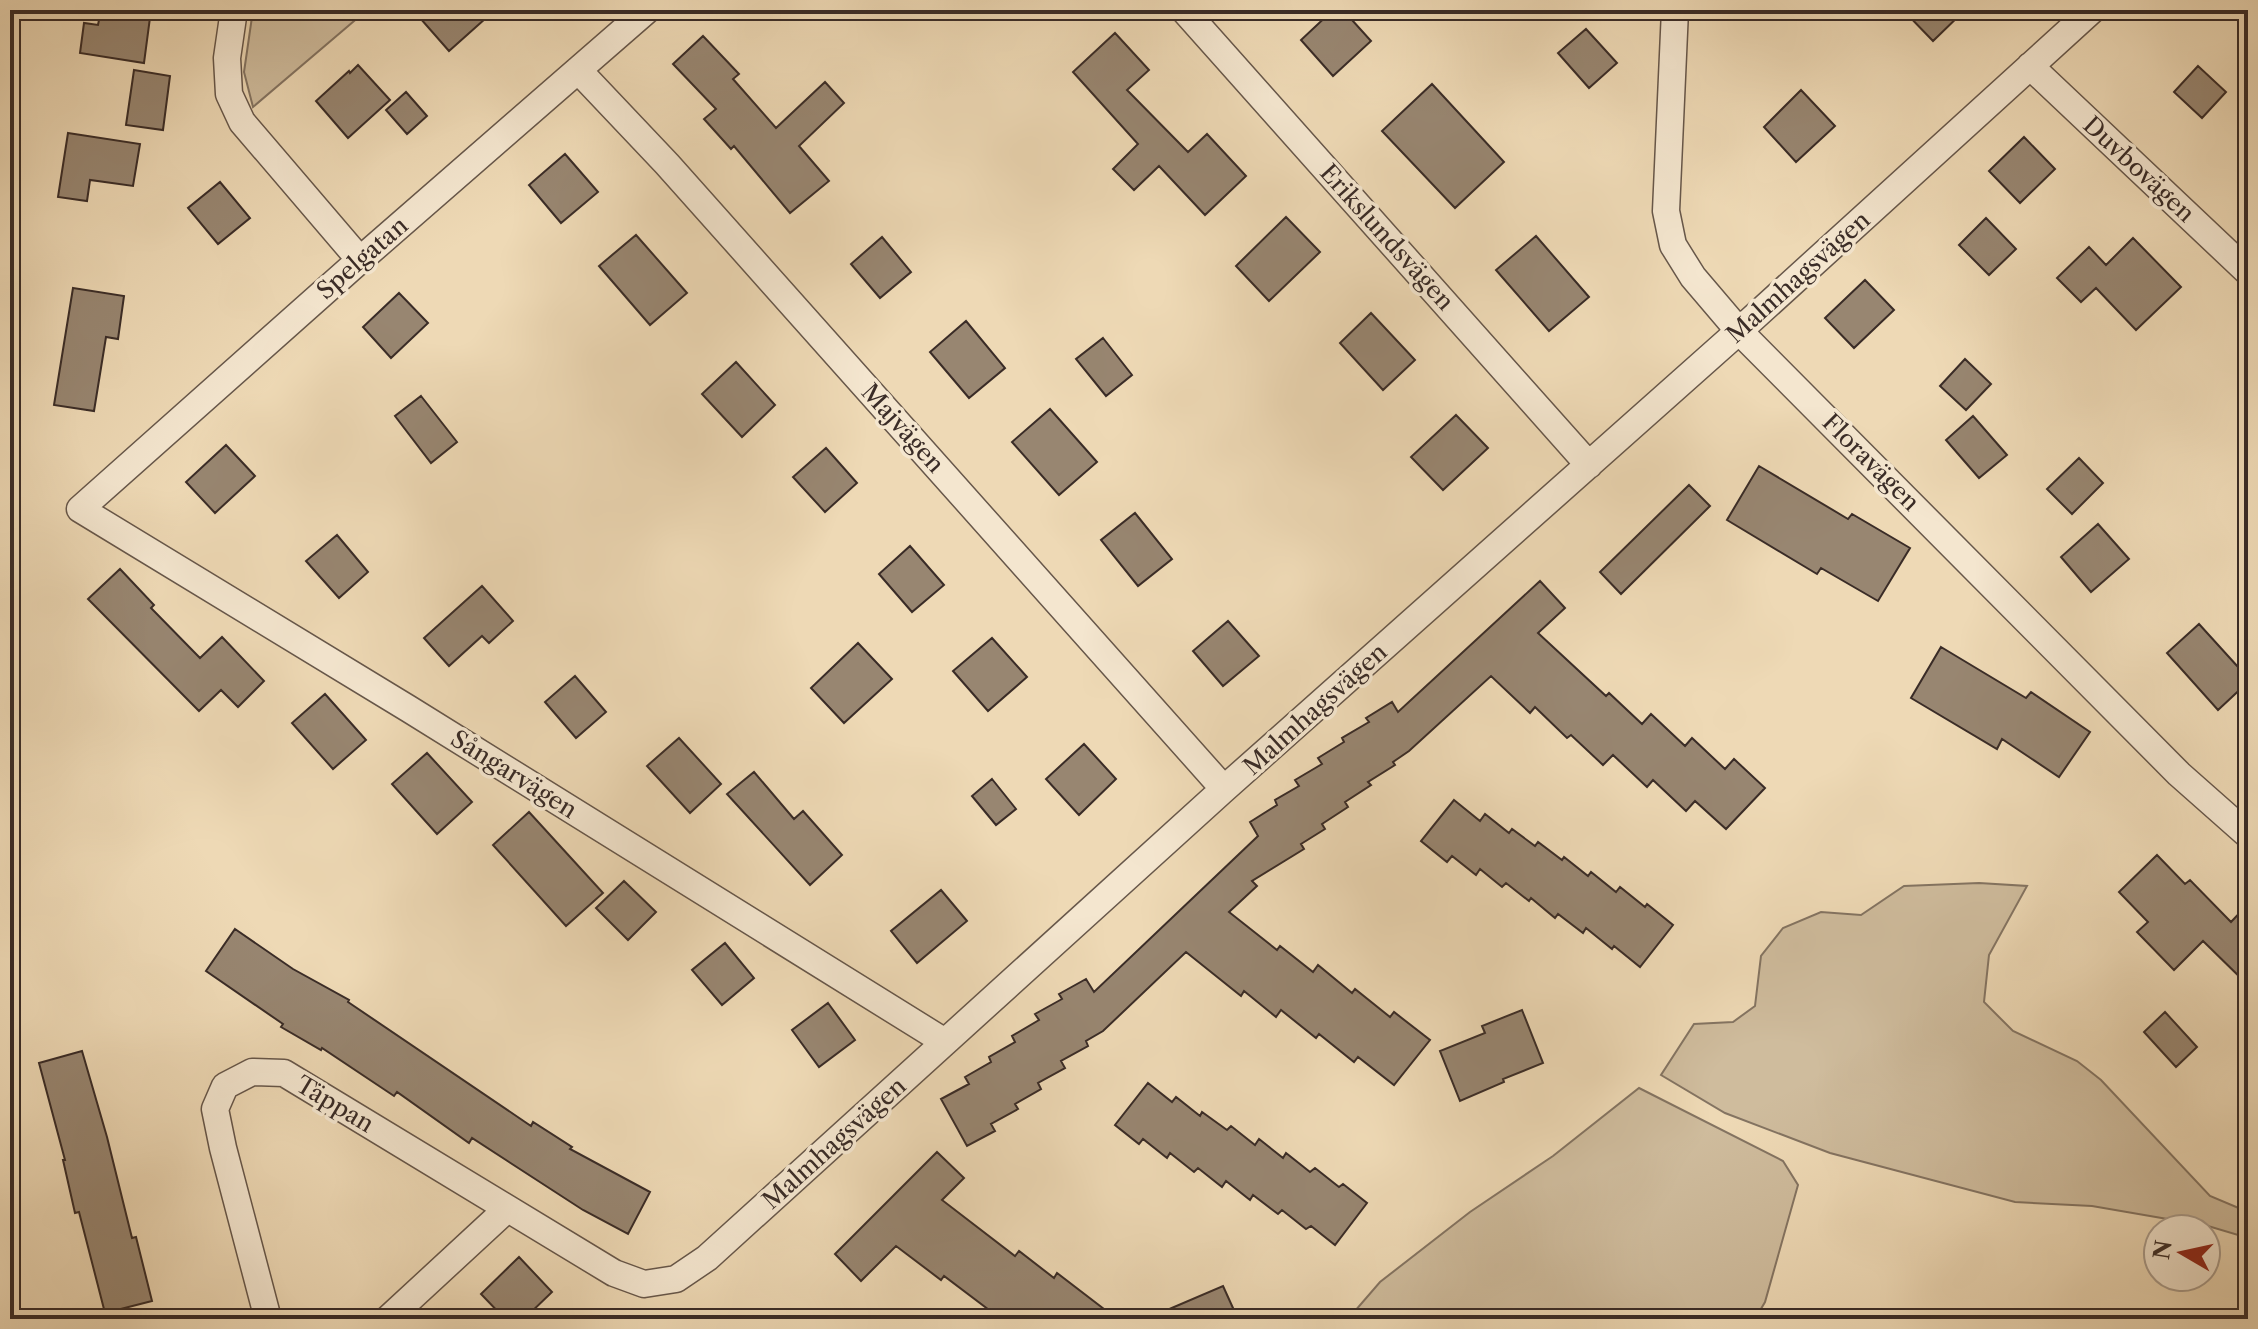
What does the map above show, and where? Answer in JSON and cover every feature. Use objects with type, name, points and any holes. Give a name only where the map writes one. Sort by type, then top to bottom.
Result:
[{"type":"street","points":[[234,10],[227,58],[229,94],[242,122],[360,260]]},
{"type":"street","name":"Spelgatan","points":[[80,509],[647,10]]},
{"type":"street","name":"Erikslundsvägen","points":[[1184,10],[1589,465]]},
{"type":"street","name":"Floravägen","points":[[1675,10],[1666,211],[1673,245],[1693,277],[1739,331],[2179,774],[2248,835]]},
{"type":"street","name":"Malmhagsvägen","points":[[507,1209],[614,1273],[644,1284],[676,1279],[707,1258],[2092,10]]},
{"type":"street","name":"Duvbovägen","points":[[2030,66],[2248,272]]},
{"type":"street","name":"Majvägen","points":[[578,70],[667,164],[1224,789]]},
{"type":"street","name":"Sångarvägen","points":[[80,509],[945,1042]]},
{"type":"street","name":"Täppan","points":[[268,1319],[215,1109],[225,1086],[252,1072],[284,1073],[507,1209]]},
{"type":"street","points":[[388,1319],[507,1209]]},
{"type":"shaded area","points":[[253,10],[367,10],[253,107],[244,72]]},
{"type":"shaded area","points":[[1979,883],[2027,886],[1989,955],[1984,1002],[2013,1031],[2077,1061],[2101,1080],[2210,1196],[2248,1212],[2248,1238],[2222,1230],[2222,1213],[2142,1215],[2092,1206],[2015,1202],[1830,1153],[1725,1113],[1661,1075],[1694,1024],[1733,1022],[1755,1006],[1761,956],[1783,928],[1821,912],[1861,915],[1904,886]]},
{"type":"shaded area","points":[[1639,1088],[1783,1161],[1798,1185],[1765,1302],[1755,1319],[1348,1319],[1380,1282],[1470,1212],[1553,1156]]},
{"type":"building","points":[[101,10],[151,10],[144,63],[80,53],[84,23],[98,25]]},
{"type":"building","points":[[413,10],[495,10],[449,51]]},
{"type":"building","points":[[1333,10],[1343,10],[1371,41],[1333,76],[1301,40]]},
{"type":"building","points":[[1903,10],[1965,10],[1933,41]]},
{"type":"building","points":[[1586,29],[1617,63],[1589,88],[1558,53]]},
{"type":"building","points":[[1115,33],[1149,70],[1127,90],[1188,152],[1207,134],[1246,176],[1205,215],[1159,166],[1134,190],[1113,169],[1138,144],[1073,72]]},
{"type":"building","points":[[703,36],[739,74],[733,79],[776,128],[825,82],[844,103],[799,146],[829,181],[790,213],[734,146],[731,149],[704,119],[716,109],[673,64]]},
{"type":"building","points":[[358,65],[390,100],[348,138],[316,101]]},
{"type":"building","points":[[2198,66],[2226,92],[2202,118],[2174,92]]},
{"type":"building","points":[[134,70],[170,76],[163,130],[126,125]]},
{"type":"building","points":[[1432,84],[1504,162],[1455,208],[1382,131]]},
{"type":"building","points":[[1801,90],[1835,126],[1796,162],[1764,127]]},
{"type":"building","points":[[406,92],[427,116],[407,134],[386,110]]},
{"type":"building","points":[[68,133],[140,144],[133,186],[90,180],[87,201],[58,197]]},
{"type":"building","points":[[2024,137],[2055,169],[2020,203],[1989,171]]},
{"type":"building","points":[[565,154],[598,192],[561,223],[529,185]]},
{"type":"building","points":[[220,182],[250,218],[218,244],[188,208]]},
{"type":"building","points":[[1286,217],[1320,252],[1269,301],[1236,266]]},
{"type":"building","points":[[1986,218],[2016,249],[1989,275],[1959,245]]},
{"type":"building","points":[[636,235],[687,293],[650,325],[599,266]]},
{"type":"building","points":[[1536,236],[1589,297],[1549,331],[1496,270]]},
{"type":"building","points":[[882,237],[911,272],[880,298],[851,264]]},
{"type":"building","points":[[2133,238],[2181,287],[2136,330],[2096,288],[2081,302],[2057,278],[2089,247],[2106,265]]},
{"type":"building","points":[[1865,280],[1894,310],[1854,348],[1825,318]]},
{"type":"building","points":[[73,288],[124,296],[118,339],[106,337],[94,411],[54,405]]},
{"type":"building","points":[[399,293],[428,323],[391,358],[363,327]]},
{"type":"building","points":[[1371,313],[1415,360],[1383,390],[1340,343]]},
{"type":"building","points":[[966,321],[1005,368],[969,398],[930,352]]},
{"type":"building","points":[[1103,338],[1132,375],[1106,396],[1076,359]]},
{"type":"building","points":[[1965,359],[1991,384],[1966,410],[1940,386]]},
{"type":"building","points":[[736,362],[775,405],[742,437],[702,394]]},
{"type":"building","points":[[421,396],[457,442],[431,463],[395,416]]},
{"type":"building","points":[[1050,409],[1097,462],[1059,495],[1012,442]]},
{"type":"building","points":[[1456,415],[1488,448],[1443,490],[1411,457]]},
{"type":"building","points":[[1973,416],[2007,455],[1979,478],[1946,440]]},
{"type":"building","points":[[226,445],[255,476],[215,513],[186,482]]},
{"type":"building","points":[[826,448],[857,483],[825,512],[793,477]]},
{"type":"building","points":[[2079,458],[2103,483],[2072,514],[2047,489]]},
{"type":"building","points":[[1759,466],[1848,519],[1852,514],[1910,548],[1878,601],[1821,568],[1817,574],[1727,520]]},
{"type":"building","points":[[1689,485],[1710,506],[1621,594],[1600,572]]},
{"type":"building","points":[[1135,513],[1172,559],[1138,586],[1101,540]]},
{"type":"building","points":[[2098,524],[2129,559],[2091,592],[2061,557]]},
{"type":"building","points":[[337,535],[368,572],[339,598],[306,561]]},
{"type":"building","points":[[910,546],[944,585],[912,612],[879,574]]},
{"type":"building","points":[[120,569],[154,605],[151,608],[200,658],[222,637],[264,681],[238,707],[221,690],[199,711],[88,599]]},
{"type":"building","points":[[1540,581],[1565,608],[1538,633],[1606,696],[1609,693],[1642,724],[1651,714],[1685,746],[1692,738],[1725,769],[1734,759],[1765,788],[1726,829],[1695,801],[1686,811],[1653,780],[1647,787],[1613,755],[1603,765],[1571,735],[1567,738],[1535,707],[1530,713],[1491,676],[1393,762],[1395,765],[1345,802],[1348,807],[1322,824],[1325,829],[1301,844],[1304,849],[1252,881],[1257,886],[1229,912],[1277,950],[1280,946],[1313,972],[1318,965],[1352,993],[1355,989],[1390,1017],[1394,1012],[1430,1040],[1394,1085],[1358,1057],[1354,1062],[1319,1034],[1316,1038],[1281,1010],[1276,1017],[1244,991],[1241,996],[1186,952],[1103,1031],[1086,1041],[1088,1046],[1061,1061],[1065,1068],[1038,1083],[1041,1089],[1015,1104],[1018,1109],[991,1124],[995,1131],[967,1146],[941,1099],[969,1084],[965,1077],[991,1062],[989,1057],[1015,1042],[1012,1036],[1039,1020],[1035,1014],[1062,999],[1059,994],[1086,979],[1094,992],[1258,836],[1250,822],[1277,805],[1275,800],[1299,786],[1295,780],[1322,764],[1318,758],[1344,742],[1342,738],[1369,722],[1366,718],[1392,702],[1398,712]]},
{"type":"building","points":[[482,586],[513,621],[489,643],[482,636],[449,666],[424,638]]},
{"type":"building","points":[[1228,621],[1259,656],[1223,686],[1193,651]]},
{"type":"building","points":[[2199,624],[2248,678],[2248,682],[2218,710],[2167,653]]},
{"type":"building","points":[[992,638],[1027,677],[988,711],[953,671]]},
{"type":"building","points":[[858,643],[892,679],[844,723],[811,688]]},
{"type":"building","points":[[1941,647],[2026,698],[2031,692],[2090,732],[2059,777],[2002,739],[1997,749],[1911,698]]},
{"type":"building","points":[[575,676],[606,712],[576,738],[545,702]]},
{"type":"building","points":[[325,694],[366,740],[333,769],[292,723]]},
{"type":"building","points":[[679,738],[721,784],[690,813],[647,766]]},
{"type":"building","points":[[1084,744],[1116,779],[1079,815],[1046,779]]},
{"type":"building","points":[[427,753],[472,802],[437,834],[392,784]]},
{"type":"building","points":[[754,772],[794,819],[803,811],[842,855],[810,885],[727,794]]},
{"type":"building","points":[[992,779],[1016,809],[996,825],[972,796]]},
{"type":"building","points":[[1454,800],[1480,821],[1485,814],[1509,833],[1512,829],[1535,846],[1538,842],[1588,876],[1591,872],[1616,892],[1620,887],[1673,925],[1640,967],[1586,928],[1583,933],[1558,914],[1555,918],[1506,883],[1502,887],[1480,869],[1476,875],[1452,856],[1447,862],[1421,841]]},
{"type":"building","points":[[529,812],[603,893],[566,926],[493,845]]},
{"type":"building","points":[[2157,855],[2185,884],[2190,880],[2231,922],[2248,904],[2248,985],[2203,941],[2174,970],[2137,932],[2148,922],[2119,892]]},
{"type":"building","points":[[624,881],[656,912],[628,940],[596,908]]},
{"type":"building","points":[[941,890],[967,921],[917,963],[891,931]]},
{"type":"building","points":[[235,929],[293,969],[349,1000],[531,1126],[533,1122],[572,1147],[570,1149],[650,1192],[628,1234],[583,1210],[472,1138],[469,1143],[397,1092],[394,1096],[322,1048],[281,1027],[283,1024],[206,971]]},
{"type":"building","points":[[725,943],[754,978],[722,1005],[692,970]]},
{"type":"building","points":[[828,1003],[855,1040],[819,1067],[792,1030]]},
{"type":"building","points":[[1522,1010],[1543,1063],[1460,1101],[1440,1051],[1485,1033],[1482,1026]]},
{"type":"building","points":[[2165,1012],[2197,1047],[2176,1067],[2144,1032]]},
{"type":"building","points":[[82,1051],[152,1301],[105,1313],[79,1212],[75,1213],[65,1160],[39,1063]]},
{"type":"building","points":[[1148,1083],[1172,1102],[1176,1097],[1200,1116],[1202,1112],[1227,1130],[1231,1126],[1255,1145],[1259,1139],[1283,1158],[1286,1153],[1310,1172],[1315,1168],[1367,1203],[1335,1245],[1311,1226],[1306,1229],[1282,1210],[1278,1214],[1253,1195],[1250,1200],[1226,1181],[1222,1187],[1198,1168],[1194,1172],[1170,1153],[1167,1158],[1143,1139],[1139,1144],[1115,1125]]},
{"type":"building","points":[[937,1152],[964,1178],[942,1200],[1015,1256],[1019,1251],[1054,1278],[1057,1273],[1117,1319],[1001,1319],[944,1276],[941,1280],[896,1246],[861,1281],[835,1254]]},
{"type":"building","points":[[519,1257],[552,1292],[524,1319],[505,1319],[481,1294]]},
{"type":"building","points":[[1223,1286],[1238,1319],[1146,1319]]}]
